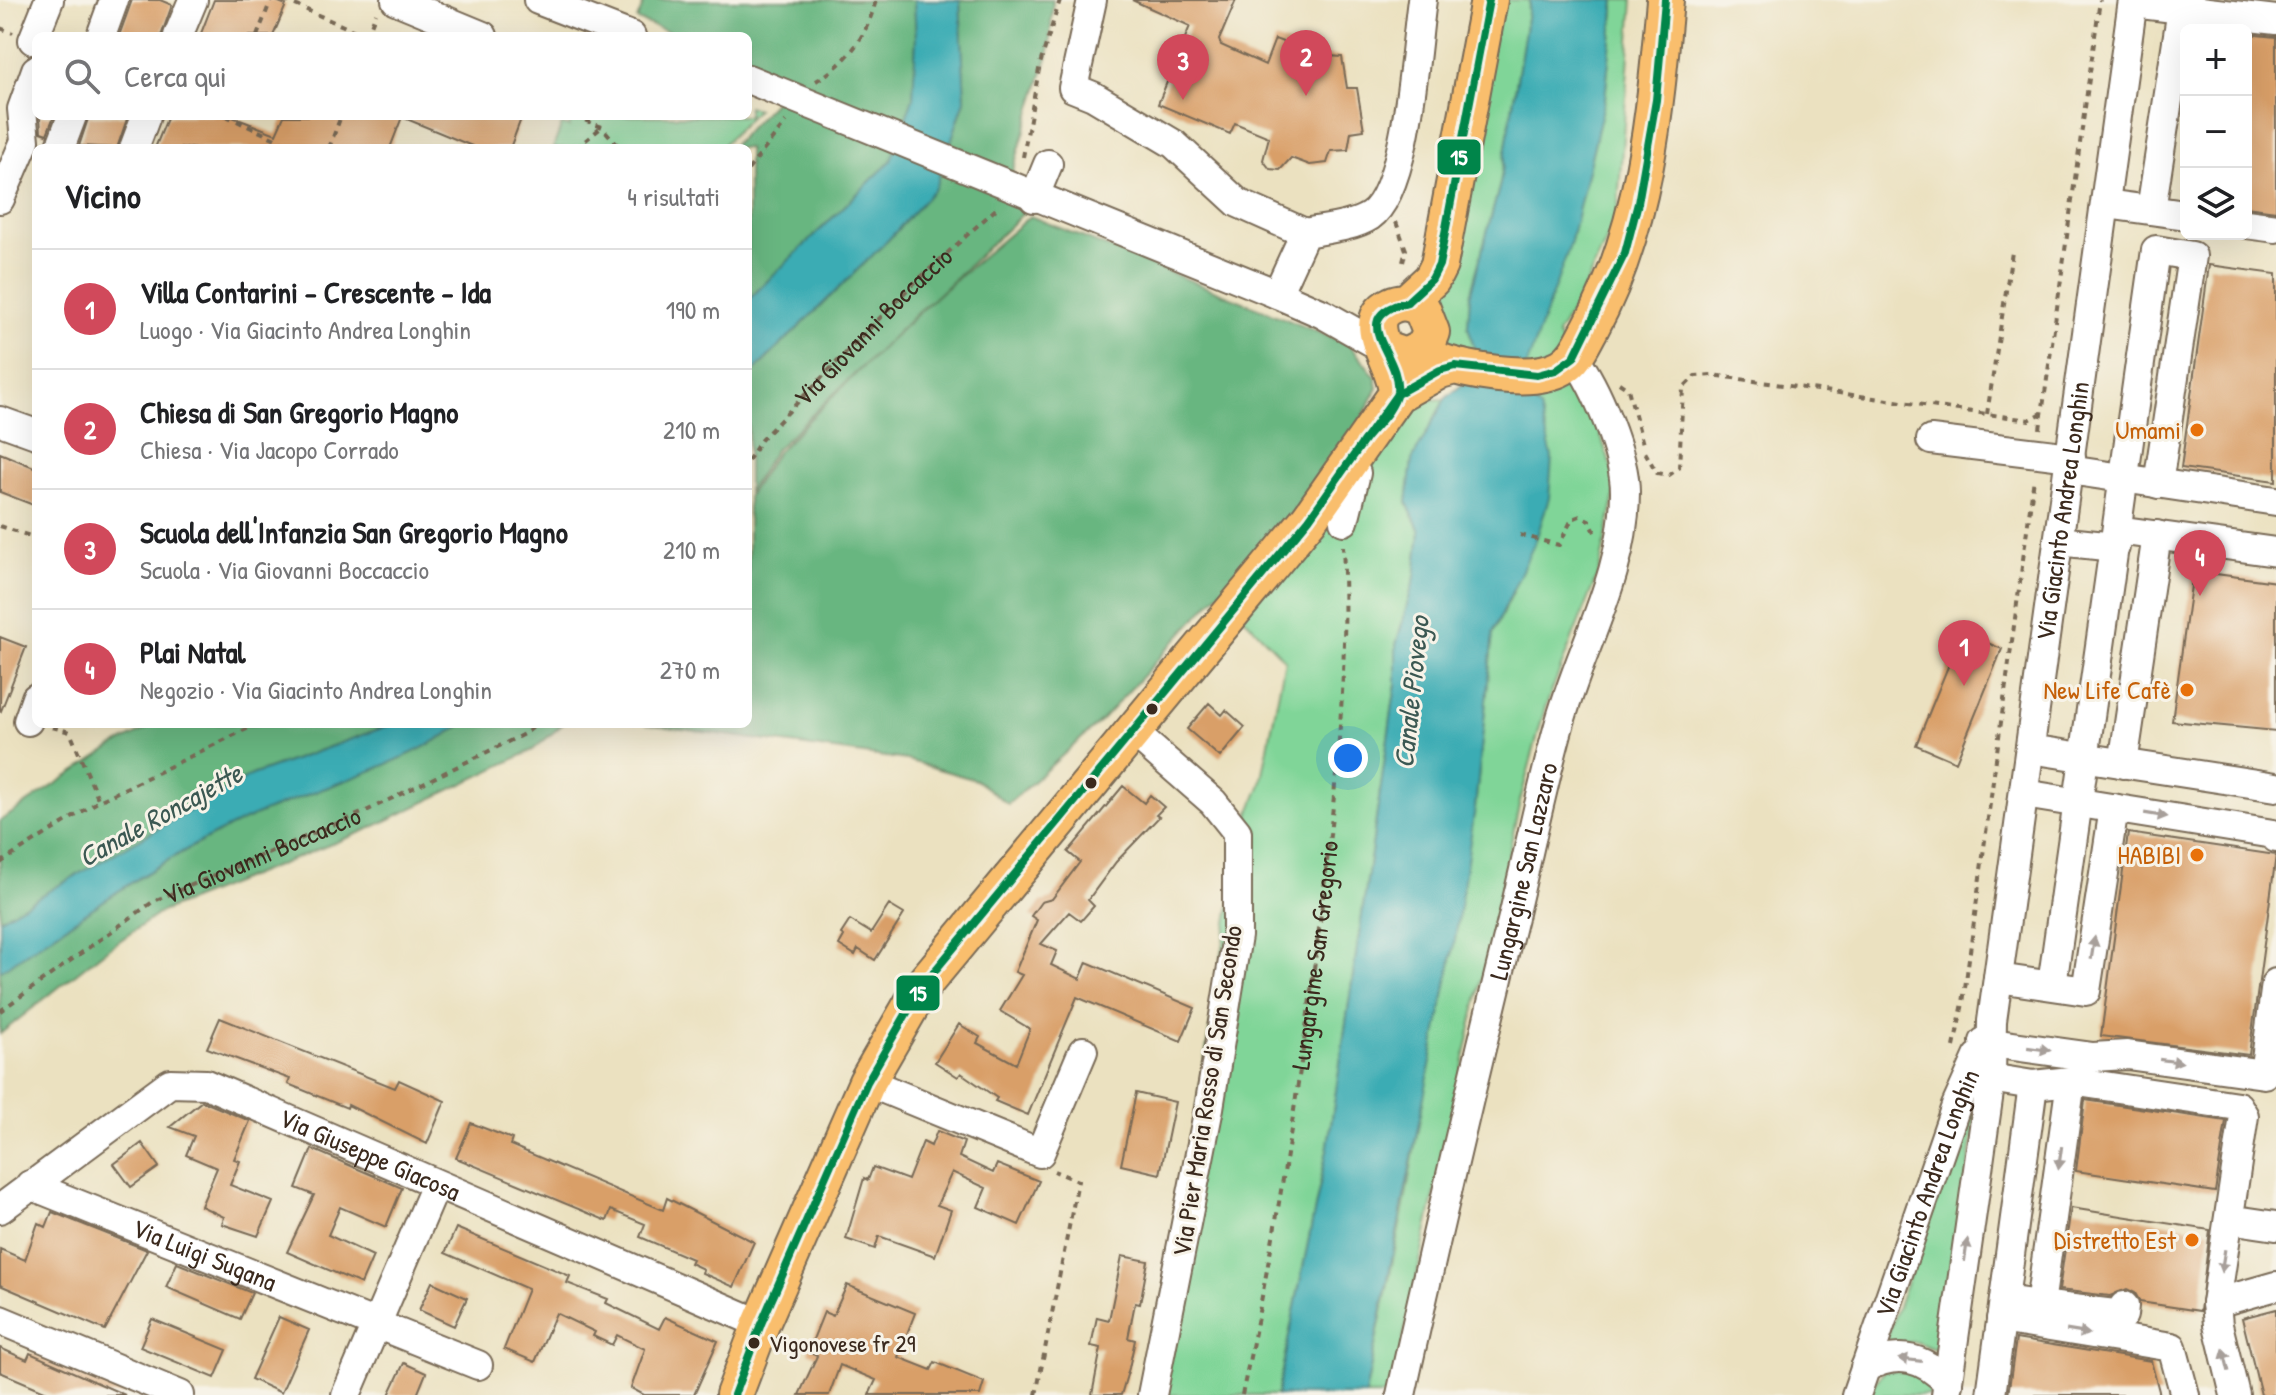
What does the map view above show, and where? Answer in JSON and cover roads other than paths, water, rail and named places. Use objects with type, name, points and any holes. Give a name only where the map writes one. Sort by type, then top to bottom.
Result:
[{"type":"main road","points":[[1489,0],[1439,265],[1432,279],[1395,297],[1376,324],[1377,337],[1401,364],[1526,376],[1556,370],[1574,357],[1604,302],[1625,253],[1638,203],[1656,100],[1665,0]]},
{"type":"main road","points":[[734,1395],[761,1324],[867,1082],[923,985],[1309,519],[1401,364],[1429,339],[1430,323],[1422,309],[1395,297]]},
{"type":"street","points":[[36,32],[49,0]]},
{"type":"street","points":[[102,32],[114,0]]},
{"type":"street","points":[[180,32],[193,0]]},
{"type":"street","points":[[396,0],[473,32]]},
{"type":"street","points":[[538,0],[566,25],[607,32]]},
{"type":"street","points":[[1092,0],[1073,88],[1093,96],[1174,144],[1238,203],[1305,233],[1368,217],[1386,201],[1397,173],[1422,0]]},
{"type":"street","points":[[2133,2],[2276,20]]},
{"type":"street","name":"Via Giacinto Andrea Longhin","points":[[1947,1389],[1981,1077],[1998,978],[2133,2]]},
{"type":"street","points":[[2151,210],[2182,9]]},
{"type":"street","points":[[0,199],[25,141],[22,109],[32,81]]},
{"type":"street","points":[[752,81],[1020,185],[1323,314],[1401,364]]},
{"type":"street","points":[[62,144],[70,120]]},
{"type":"street","points":[[136,144],[144,120]]},
{"type":"street","points":[[2106,204],[2180,214]]},
{"type":"street","points":[[2252,225],[2276,228]]},
{"type":"street","points":[[1277,294],[1305,233]]},
{"type":"street","points":[[2052,985],[2156,250],[2192,256],[2158,484]]},
{"type":"street","points":[[1323,314],[1353,318],[1395,297]]},
{"type":"street","name":"Lungargine San Lazzaro","points":[[1401,1395],[1454,1159],[1558,727],[1614,575],[1622,531],[1625,489],[1617,449],[1574,357]]},
{"type":"street","points":[[0,421],[32,433]]},
{"type":"street","points":[[1931,440],[2037,453],[2124,479],[2276,501]]},
{"type":"street","points":[[1345,515],[1356,473]]},
{"type":"street","points":[[2058,541],[2157,535],[2276,552]]},
{"type":"street","points":[[2123,764],[2157,535]]},
{"type":"street","name":"Via Pier Maria Rosso di San Secondo","points":[[1134,733],[1213,802],[1237,832],[1237,936],[1209,1108],[1152,1395]]},
{"type":"street","points":[[2030,749],[2276,787]]},
{"type":"street","points":[[2024,794],[2275,829]]},
{"type":"street","points":[[1998,978],[2086,991],[2114,808]]},
{"type":"street","points":[[1989,1036],[2093,1057],[2127,1055],[2264,1074],[2275,998]]},
{"type":"street","points":[[867,1082],[1040,1153],[1083,1051]]},
{"type":"street","points":[[1981,1077],[2033,1085],[2071,1081],[2238,1106],[2244,1116],[2217,1314],[2235,1395]]},
{"type":"street","name":"Via Giacinto Andrea Longhin","points":[[1856,1395],[1956,1106],[1981,1077]]},
{"type":"street","points":[[2040,1305],[2071,1081]]},
{"type":"street","name":"Via Giuseppe Giacosa","points":[[0,1209],[170,1083],[206,1084],[761,1324]]},
{"type":"street","points":[[1991,1395],[2033,1085]]},
{"type":"street","name":"Via Luigi Sugana","points":[[30,1185],[478,1365]]},
{"type":"street","points":[[346,1395],[436,1185]]},
{"type":"street","points":[[2229,1219],[2276,1226]]},
{"type":"street","points":[[1959,1299],[2172,1347],[2217,1314],[2276,1286]]},
{"type":"street","points":[[2003,1308],[2040,1305],[2123,1315],[2124,1306]]},
{"type":"street","points":[[0,1320],[180,1395]]},
{"type":"street","points":[[2172,1347],[2185,1395]]},
{"type":"street","name":"Via Giacinto Andrea Longhin","points":[[1865,1368],[1880,1360],[1912,1357],[1932,1366],[1947,1389]]},
{"type":"water","points":[[914,0],[960,0],[965,100],[935,188],[889,239],[752,373],[752,296],[891,161],[913,98]]},
{"type":"water","name":"Canale Piovego","points":[[1530,0],[1615,0],[1605,99],[1570,245],[1519,387],[1540,409],[1552,457],[1549,498],[1536,540],[1493,633],[1475,808],[1455,940],[1365,1395],[1277,1395],[1328,1145],[1396,684],[1396,645],[1415,577],[1420,531],[1407,503],[1412,460],[1445,399],[1464,383],[1476,355],[1468,326],[1470,296],[1500,184]]},
{"type":"water","points":[[382,728],[457,728],[414,752],[256,815],[189,848],[0,971],[0,919],[252,775]]},
{"type":"place","name":"Chiesa di San Gregorio Magno","points":[[1306,96]]},
{"type":"place","name":"Scuola dell'Infanzia San Gregorio Magno","points":[[1183,100]]},
{"type":"place","name":"Umami","points":[[2197,430]]},
{"type":"place","name":"Plai Natal","points":[[2200,596]]},
{"type":"place","name":"Villa Contarini - Crescente - Ida","points":[[1964,686]]},
{"type":"place","name":"New Life Cafè","points":[[2187,690]]},
{"type":"place","name":"HABIBI","points":[[2197,855]]},
{"type":"place","name":"Distretto Est","points":[[2192,1240]]},
{"type":"place","name":"Vigonovese fr 29","points":[[754,1343]]},
{"type":"water label","name":"Canale Roncajette","points":[[160,815]]}]
